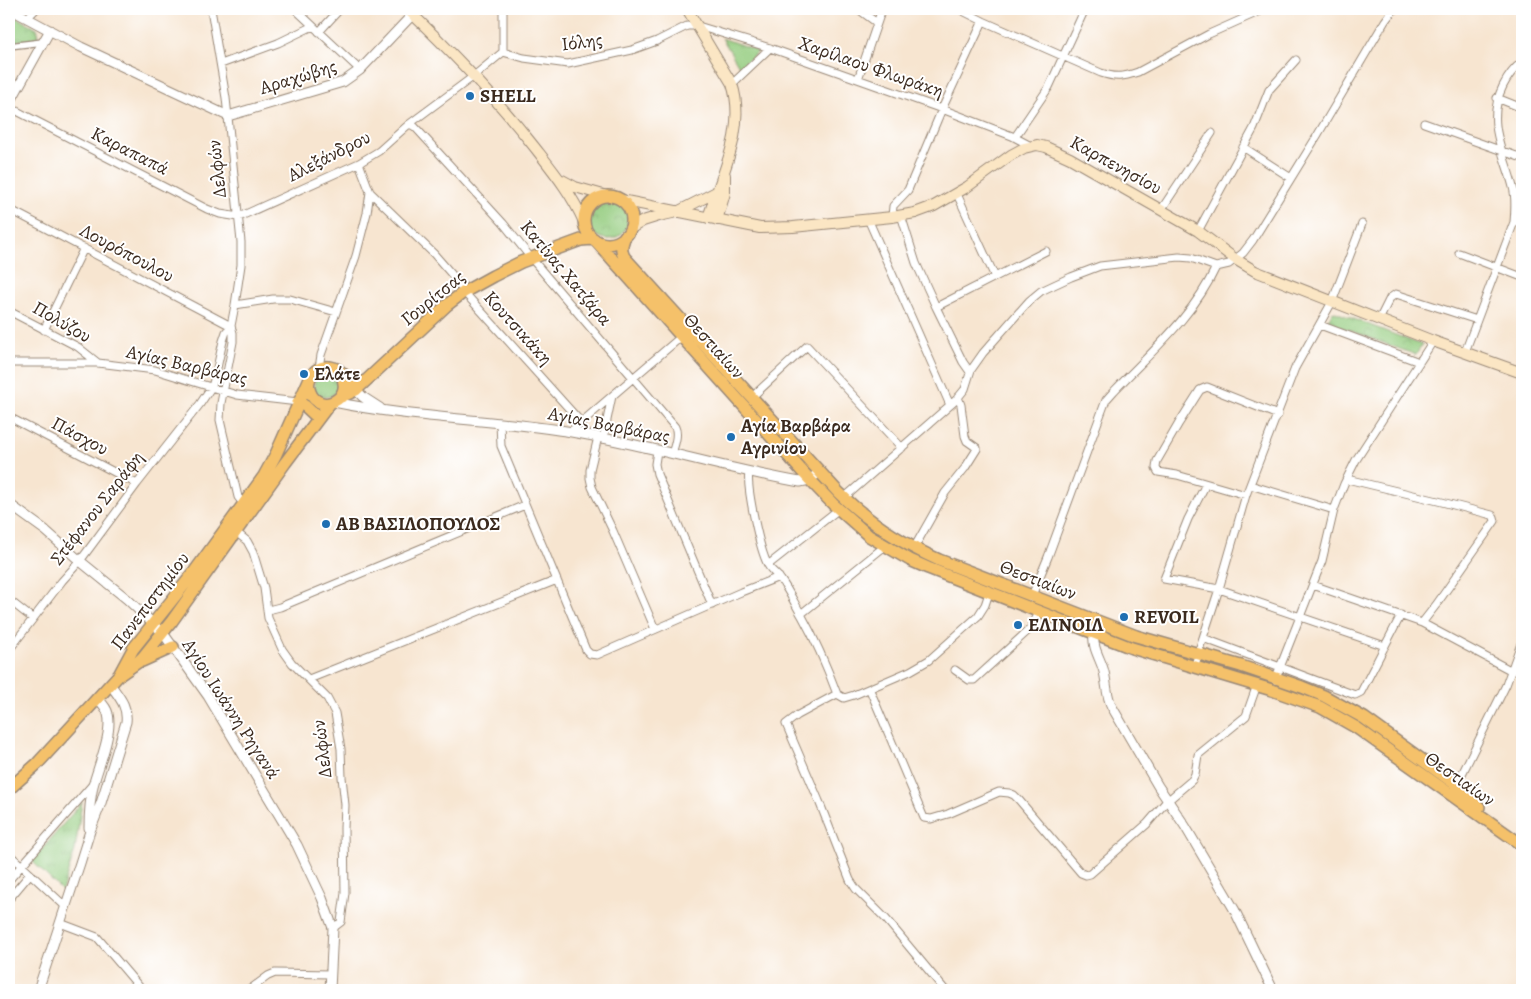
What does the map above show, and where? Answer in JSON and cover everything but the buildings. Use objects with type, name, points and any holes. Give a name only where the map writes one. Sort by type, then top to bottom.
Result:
[{"type":"main road","points":[[687,9],[732,84],[735,94],[737,119],[735,134],[716,192],[713,219]]},
{"type":"main road","points":[[410,11],[511,117],[559,178],[577,206],[585,225],[595,240],[611,244],[619,241],[628,232],[651,218],[677,212],[716,192]]},
{"type":"main road","points":[[559,178],[575,187],[621,200],[760,228],[774,229],[915,213],[957,194],[1011,155],[1031,146]]},
{"type":"main road","name":"Καρπενησίου","points":[[1031,146],[1041,146],[1054,151],[1161,210],[1198,231],[1235,260],[1266,276],[1433,341],[1522,373]]},
{"type":"main road","points":[[713,219],[725,193],[725,169]]},
{"type":"main road","points":[[585,225],[584,214],[587,207],[592,201],[606,196]]},
{"type":"main road","points":[[621,200],[631,213],[632,221],[628,232]]},
{"type":"main road","name":"Γουρίτσας","points":[[573,243],[579,239],[585,225]]},
{"type":"main road","name":"Θεστιαίων","points":[[628,232],[622,244],[624,257],[819,472],[844,498],[875,523],[914,548],[946,563],[1136,636],[1278,672],[1302,686],[1345,706],[1364,718],[1454,783],[1519,843]]},
{"type":"main road","name":"Γουρίτσας","points":[[335,401],[356,390],[447,305],[464,292],[530,258],[581,240],[595,240]]},
{"type":"main road","name":"Θεστιαίων","points":[[595,240],[810,480],[869,536],[928,568],[1094,634],[1132,648],[1257,685],[1320,707],[1357,728],[1519,843]]},
{"type":"main road","points":[[342,374],[345,386],[344,392],[335,401],[323,403],[317,401],[312,396],[308,384],[314,372],[319,368],[331,367],[342,374],[356,390]]},
{"type":"main road","name":"Πανεπιστημίου","points":[[247,508],[271,464],[310,378]]},
{"type":"main road","name":"Πανεπιστημίου","points":[[114,680],[138,662],[163,633],[247,508],[318,418],[335,401]]},
{"type":"main road","points":[[298,402],[318,418]]},
{"type":"main road","name":"Πανεπιστημίου","points":[[114,680],[133,649],[232,529]]},
{"type":"main road","points":[[1132,648],[1136,636]]},
{"type":"main road","points":[[138,662],[173,647]]},
{"type":"main road","points":[[9,789],[37,764],[114,680]]},
{"type":"street","points":[[10,9],[118,65],[152,79],[228,116]]},
{"type":"street","points":[[27,18],[36,9]]},
{"type":"street","name":"Δελφών","points":[[211,9],[228,116],[239,217],[241,265],[231,326],[233,342],[220,410],[220,420],[238,497],[247,508]]},
{"type":"street","points":[[295,9],[360,70]]},
{"type":"street","points":[[319,32],[340,9]]},
{"type":"street","points":[[474,76],[503,52],[503,9]]},
{"type":"street","points":[[858,9],[877,23]]},
{"type":"street","points":[[858,80],[882,9]]},
{"type":"street","points":[[959,9],[1101,74],[1114,77],[1138,72],[1209,34],[1265,9]]},
{"type":"street","points":[[1015,137],[1049,87],[1085,9]]},
{"type":"street","points":[[844,498],[958,397],[966,387],[970,372],[983,353],[1029,300],[1040,291],[1071,276],[1106,265],[1173,257],[1191,258],[1216,267],[1225,266],[1243,253],[1253,240],[1366,55],[1384,21],[1394,9]]},
{"type":"street","name":"Αραχώβης","points":[[228,116],[343,82],[360,70],[410,11]]},
{"type":"street","points":[[970,372],[963,362],[936,307],[893,206],[908,190],[942,109],[983,21]]},
{"type":"street","points":[[220,64],[278,43],[313,26]]},
{"type":"street","name":"Ιόλης","points":[[503,52],[524,58],[568,64],[632,50],[657,41],[687,26],[698,26]]},
{"type":"street","name":"Χαρίλαου Φλωράκη","points":[[698,26],[770,48],[942,109],[1015,137],[1031,146]]},
{"type":"street","points":[[9,106],[50,30]]},
{"type":"street","points":[[9,46],[43,42]]},
{"type":"street","points":[[732,84],[770,48]]},
{"type":"street","points":[[1198,231],[1243,147],[1269,90],[1296,60]]},
{"type":"street","points":[[1465,352],[1513,226],[1518,219],[1513,188],[1501,150],[1495,120],[1495,107],[1508,75],[1522,62]]},
{"type":"street","name":"Αλεξάνδρου","points":[[239,217],[359,163],[379,151],[408,126],[474,76]]},
{"type":"street","points":[[1498,98],[1522,108]]},
{"type":"street","name":"Καραπαπά","points":[[9,106],[206,209],[220,214],[239,217]]},
{"type":"street","points":[[1424,123],[1522,158]]},
{"type":"street","name":"Κατίνας Χατζάρα","points":[[408,126],[412,125],[415,127],[503,223],[530,258],[675,426],[677,435],[672,454]]},
{"type":"street","points":[[1161,210],[1212,133]]},
{"type":"street","points":[[1243,147],[1291,178]]},
{"type":"street","name":"Κουτσικάκη","points":[[359,163],[370,192],[434,254],[464,292],[581,422]]},
{"type":"street","points":[[319,368],[321,355],[356,256],[367,213],[370,192]]},
{"type":"street","points":[[957,194],[995,277]]},
{"type":"street","name":"Λουρόπουλου","points":[[9,209],[231,326]]},
{"type":"street","points":[[868,219],[950,405]]},
{"type":"street","points":[[1195,667],[1246,495],[1295,368],[1332,302],[1362,224]]},
{"type":"street","points":[[44,330],[84,248]]},
{"type":"street","points":[[936,307],[1046,251]]},
{"type":"street","points":[[1459,253],[1522,277]]},
{"type":"street","points":[[1027,608],[1051,551],[1106,400],[1178,326],[1205,289],[1216,267]]},
{"type":"street","points":[[1379,320],[1390,298],[1396,294],[1477,320]]},
{"type":"street","points":[[235,305],[273,299],[290,299],[336,312]]},
{"type":"street","name":"Πολύζου","points":[[9,311],[78,347],[98,363]]},
{"type":"street","points":[[1320,325],[1419,362]]},
{"type":"street","name":"Δελφών","points":[[212,386],[223,341],[226,332],[231,326]]},
{"type":"street","points":[[570,432],[682,336]]},
{"type":"street","points":[[1272,690],[1322,561],[1334,510],[1346,479],[1356,460],[1433,341]]},
{"type":"street","points":[[752,397],[807,346],[902,448]]},
{"type":"street","name":"Αγίας Βαρβάρας","points":[[9,363],[98,363],[154,370],[237,395],[298,402]]},
{"type":"street","name":"Στέφανου Σαράφη","points":[[9,650],[69,571],[80,561],[212,386]]},
{"type":"street","points":[[1246,495],[1160,473],[1156,468],[1158,459],[1200,390],[1207,387],[1278,415]]},
{"type":"street","name":"Αγίας Βαρβάρας","points":[[356,390],[374,405],[387,411]]},
{"type":"street","points":[[612,396],[590,470],[592,487],[656,629]]},
{"type":"street","points":[[914,548],[945,493],[977,449],[967,441],[965,436],[961,404],[958,397]]},
{"type":"street","points":[[200,404],[204,399],[210,398],[219,404],[220,410]]},
{"type":"street","name":"Αγίας Βαρβάρας","points":[[335,401],[387,411],[570,432],[749,472],[800,482],[810,480]]},
{"type":"street","name":"Πάσχου","points":[[9,417],[137,484]]},
{"type":"street","points":[[500,423],[501,446],[586,650],[590,654],[597,655],[779,577]]},
{"type":"street","points":[[657,451],[655,464],[657,474],[712,605]]},
{"type":"street","points":[[749,472],[748,482],[759,540],[768,565],[779,577],[801,614],[814,639],[837,694],[844,698],[870,690],[929,660],[978,616],[989,593]]},
{"type":"street","points":[[810,480],[819,472]]},
{"type":"street","points":[[1346,479],[1438,500],[1494,517],[1493,525],[1422,623]]},
{"type":"street","points":[[1206,484],[1188,519],[1164,579],[1219,589],[1385,646]]},
{"type":"street","points":[[1250,485],[1334,510]]},
{"type":"street","name":"Αγίου Ιωάννη Ρηγανά","points":[[9,504],[45,530],[118,591],[163,633],[212,702],[298,845],[318,890],[332,928],[330,990]]},
{"type":"street","points":[[268,610],[280,607],[525,505]]},
{"type":"street","points":[[768,565],[839,509]]},
{"type":"street","name":"Δελφών","points":[[232,529],[247,541],[254,552],[264,588],[268,618],[282,649],[292,663],[323,693],[333,707],[338,722],[345,805],[345,893],[341,922],[332,928]]},
{"type":"street","points":[[801,614],[885,546]]},
{"type":"street","points":[[309,679],[557,580]]},
{"type":"street","points":[[1313,585],[1422,623],[1512,671]]},
{"type":"street","points":[[9,600],[32,618]]},
{"type":"street","points":[[955,670],[969,680],[974,680],[1031,628],[1039,613]]},
{"type":"street","points":[[1204,638],[1278,672],[1358,695],[1362,692],[1401,615]]},
{"type":"street","points":[[1094,634],[1093,644],[1104,674],[1109,702],[1234,909],[1273,990]]},
{"type":"street","points":[[1454,783],[1462,774],[1506,685],[1522,641]]},
{"type":"street","points":[[38,990],[90,830],[101,803],[126,722],[125,706],[114,680]]},
{"type":"street","points":[[870,690],[924,818],[948,814],[999,792],[1009,792],[1019,800],[1078,869],[1086,875],[1090,874],[1146,824],[1194,778],[1197,757],[1246,716],[1257,685]]},
{"type":"street","points":[[837,694],[798,715],[786,724],[850,880],[856,889],[886,919],[945,990]]},
{"type":"street","points":[[90,830],[93,784],[109,728],[108,714],[98,699]]},
{"type":"street","points":[[9,880],[93,784]]},
{"type":"street","points":[[9,854],[66,907]]},
{"type":"street","points":[[9,899],[30,874]]},
{"type":"street","points":[[60,923],[98,937],[142,990]]},
{"type":"street","points":[[249,990],[275,973],[331,974]]},
{"type":"green space","points":[[9,14],[37,28],[38,39],[9,42]]},
{"type":"green space","points":[[722,38],[756,50],[758,52],[740,68]]},
{"type":"green space","points":[[608,199],[622,205],[628,219],[622,233],[608,239],[594,233],[588,219],[594,205]]},
{"type":"green space","points":[[1333,311],[1422,345],[1416,355],[1327,322]]},
{"type":"green space","points":[[326,373],[331,374],[337,380],[337,390],[331,396],[326,397],[321,396],[315,390],[314,385],[315,380],[321,374]]},
{"type":"green space","points":[[82,802],[75,850],[62,891],[32,861]]},
{"type":"place","name":"SHELL","points":[[470,96]]},
{"type":"place","name":"Ελάτε","points":[[304,374]]},
{"type":"place","name":"Αγία Βαρβάρα Αγρινίου","points":[[731,437]]},
{"type":"place","name":"ΑΒ ΒΑΣΙΛΟΠΟΥΛΟΣ","points":[[326,524]]},
{"type":"place","name":"REVOIL","points":[[1124,617]]},
{"type":"place","name":"ΕΛΙΝΟΙΛ","points":[[1018,625]]}]
